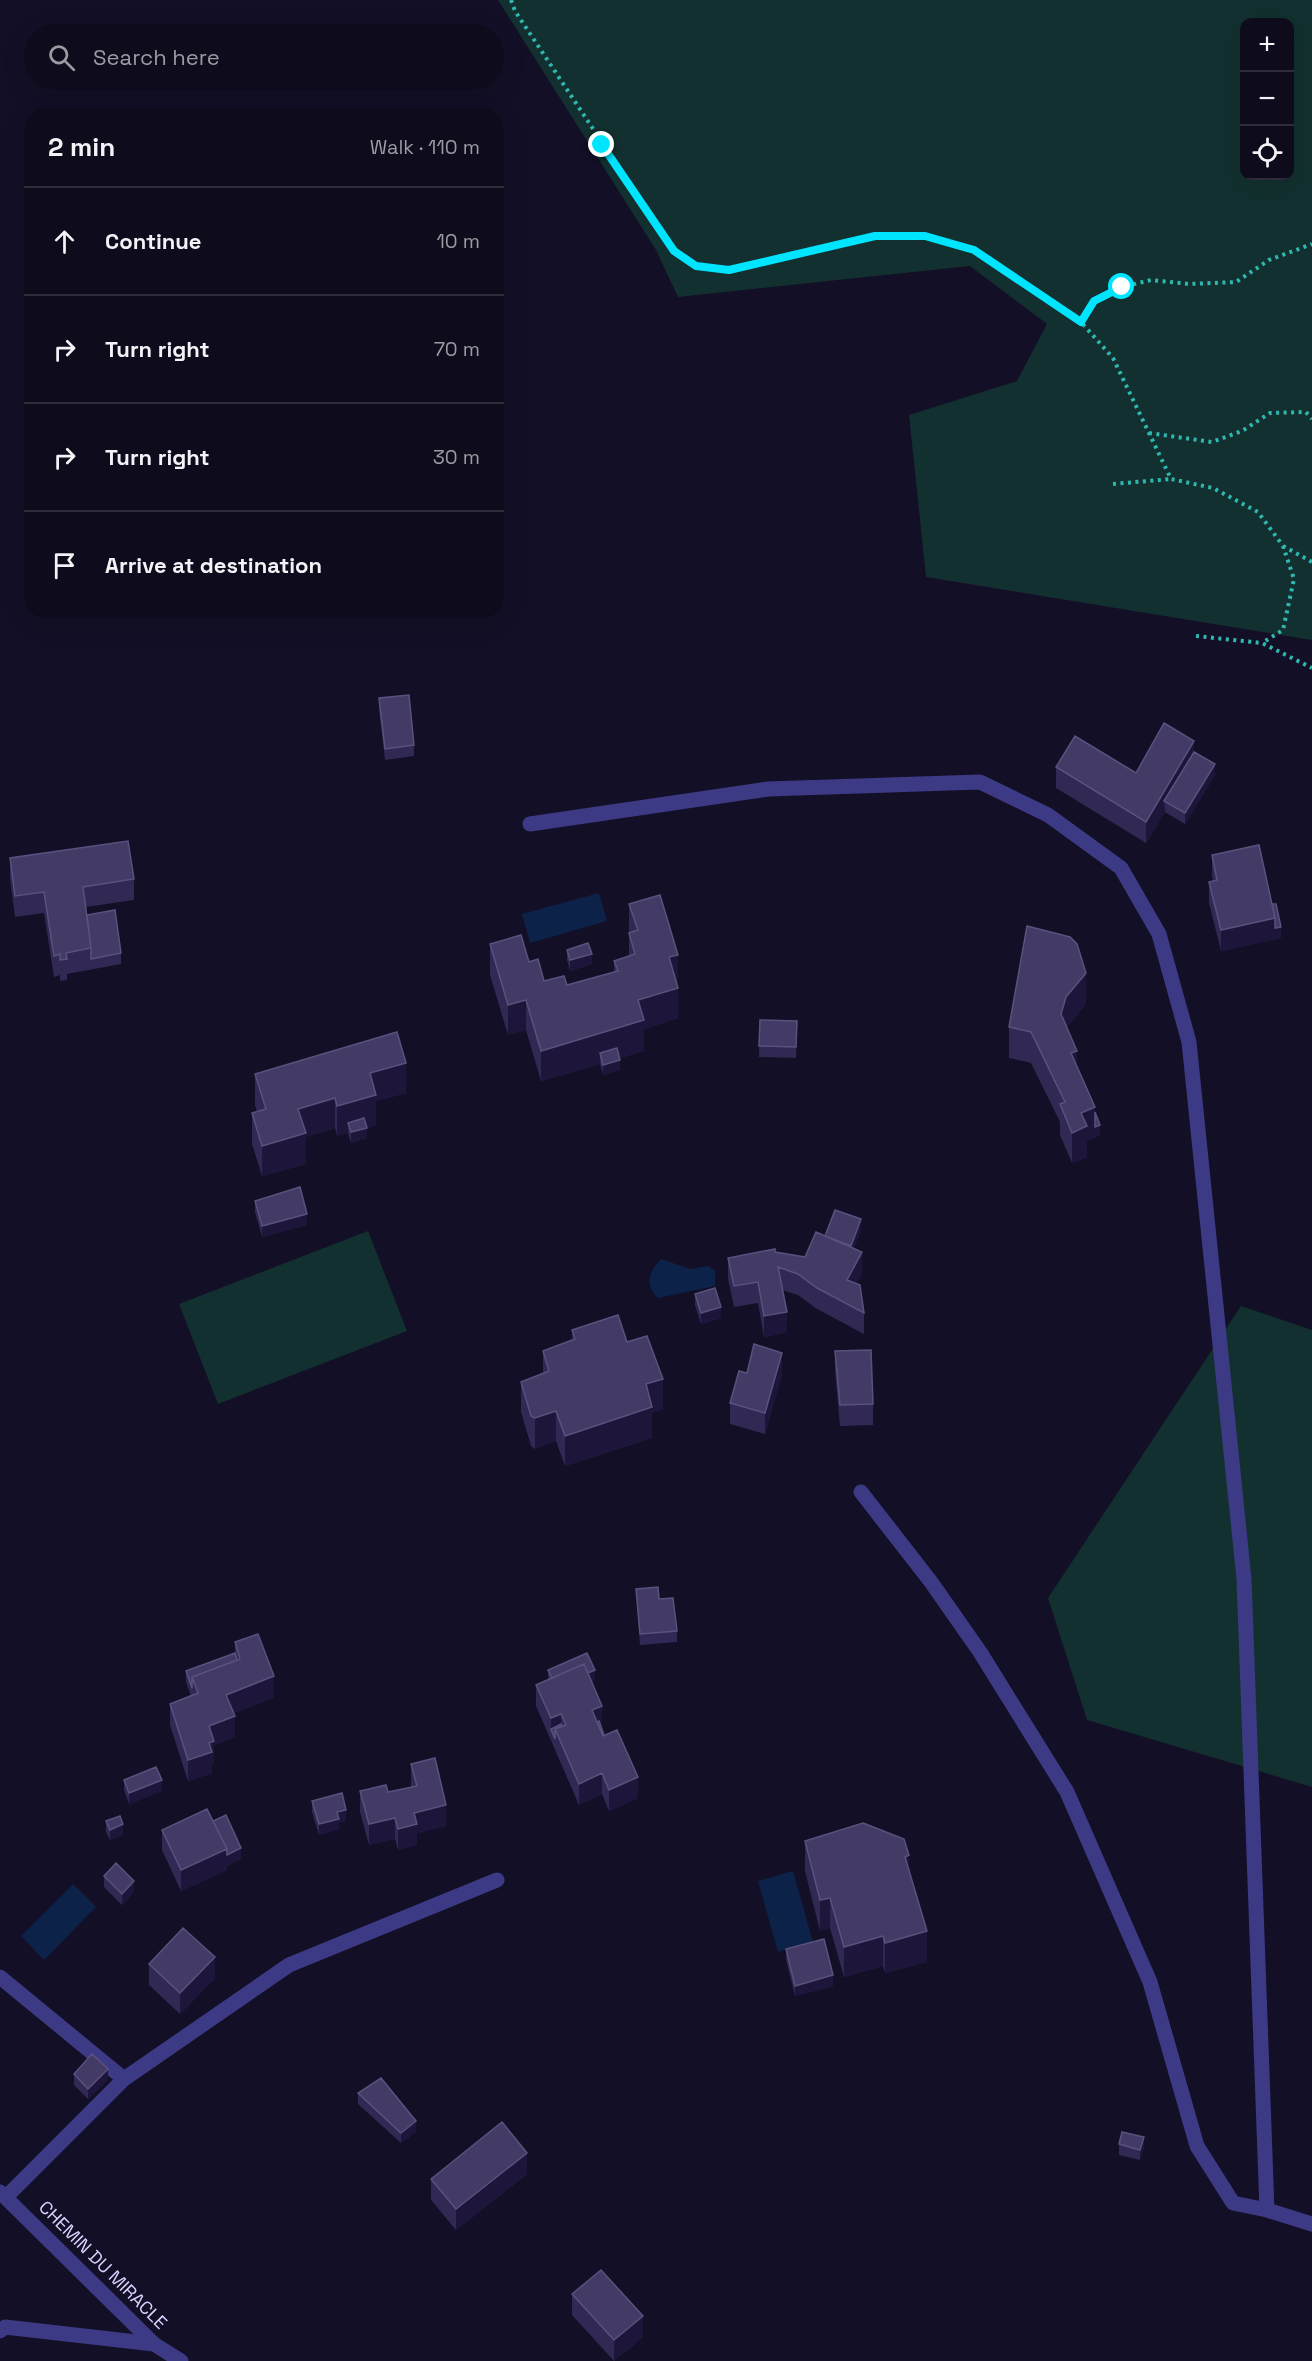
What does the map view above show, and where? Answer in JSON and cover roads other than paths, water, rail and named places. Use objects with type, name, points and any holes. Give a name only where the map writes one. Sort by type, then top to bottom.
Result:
[{"type":"street","points":[[530,824],[768,789],[980,782],[1048,816],[1121,868],[1159,934],[1189,1042],[1244,1579],[1268,2210]]},
{"type":"street","points":[[861,1492],[931,1582],[980,1652],[1067,1792],[1150,1982],[1197,2146],[1233,2203],[1268,2210],[1312,2224]]},
{"type":"street","points":[[3,2194],[124,2079],[289,1965],[497,1880]]},
{"type":"street","points":[[0,1977],[124,2079]]},
{"type":"street","name":"CHEMIN DU MIRACLE","points":[[3,2194],[154,2344],[181,2361]]},
{"type":"street","points":[[0,2331],[5,2327],[154,2344]]},
{"type":"water","points":[[599,893],[607,921],[530,943],[522,914]]},
{"type":"water","points":[[661,1259],[690,1269],[709,1266],[715,1271],[715,1286],[658,1298],[651,1288],[650,1278]]},
{"type":"water","points":[[793,1871],[813,1942],[778,1952],[758,1881]]},
{"type":"water","points":[[73,1884],[96,1907],[44,1960],[21,1936]]}]
